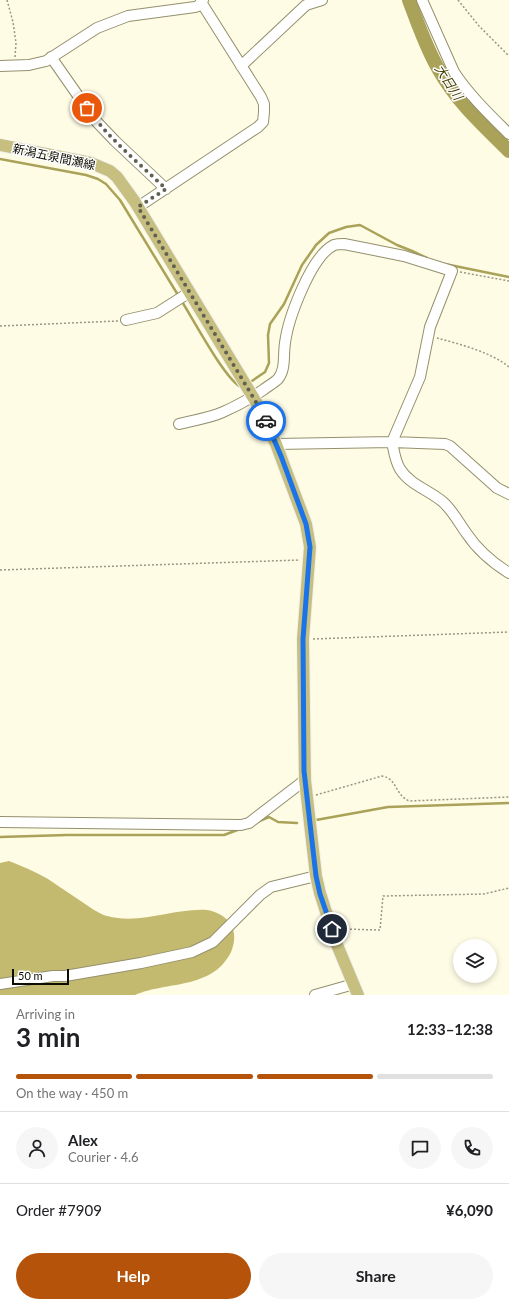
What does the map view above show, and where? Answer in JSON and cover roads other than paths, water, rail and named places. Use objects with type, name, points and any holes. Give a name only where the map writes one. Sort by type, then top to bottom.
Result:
[{"type":"main road","name":"新潟五泉間瀬線","points":[[0,145],[91,163],[110,171],[117,177],[138,207],[253,397],[276,444],[306,524],[310,547],[303,639],[305,780],[316,876],[334,940],[358,995]]},
{"type":"street","points":[[241,66],[306,6],[322,0]]},
{"type":"street","points":[[422,0],[454,72],[488,113],[509,134]]},
{"type":"street","points":[[0,66],[29,65],[46,61],[97,28],[128,16],[198,6],[202,1],[264,104],[263,122],[239,141],[138,207]]},
{"type":"street","points":[[51,57],[96,120],[115,141],[166,189]]},
{"type":"street","points":[[179,424],[223,412],[253,397],[277,380],[284,363],[285,343],[292,315],[311,270],[319,258],[335,245],[344,244],[404,256],[452,271],[427,336],[420,377],[392,442],[395,458],[400,469],[412,482],[443,502],[460,521],[467,534],[485,555],[509,573]]},
{"type":"street","points":[[126,320],[157,313],[190,292]]},
{"type":"street","points":[[276,444],[392,442],[445,444],[450,446],[492,484],[509,494]]},
{"type":"street","points":[[0,822],[241,825],[249,823],[305,780]]},
{"type":"street","points":[[0,984],[53,976],[65,976],[192,952],[213,942],[260,895],[271,887],[316,876]]},
{"type":"street","points":[[315,995],[354,984]]},
{"type":"waterway","name":"大日川","points":[[409,0],[422,36],[446,82],[471,113],[509,151]]},
{"type":"waterway","points":[[0,159],[86,175],[98,179],[106,184],[120,200],[178,295]]},
{"type":"waterway","points":[[249,383],[265,372],[269,363],[268,335],[270,324],[284,304],[302,265],[316,245],[329,233],[346,227],[360,225],[397,245],[427,258]]},
{"type":"waterway","points":[[445,264],[509,277]]},
{"type":"waterway","points":[[181,300],[226,373],[241,387]]},
{"type":"waterway","points":[[316,820],[388,807],[509,803]]},
{"type":"waterway","points":[[257,822],[269,817],[278,822],[297,823]]},
{"type":"waterway","points":[[0,837],[67,835],[224,835],[240,829]]}]
